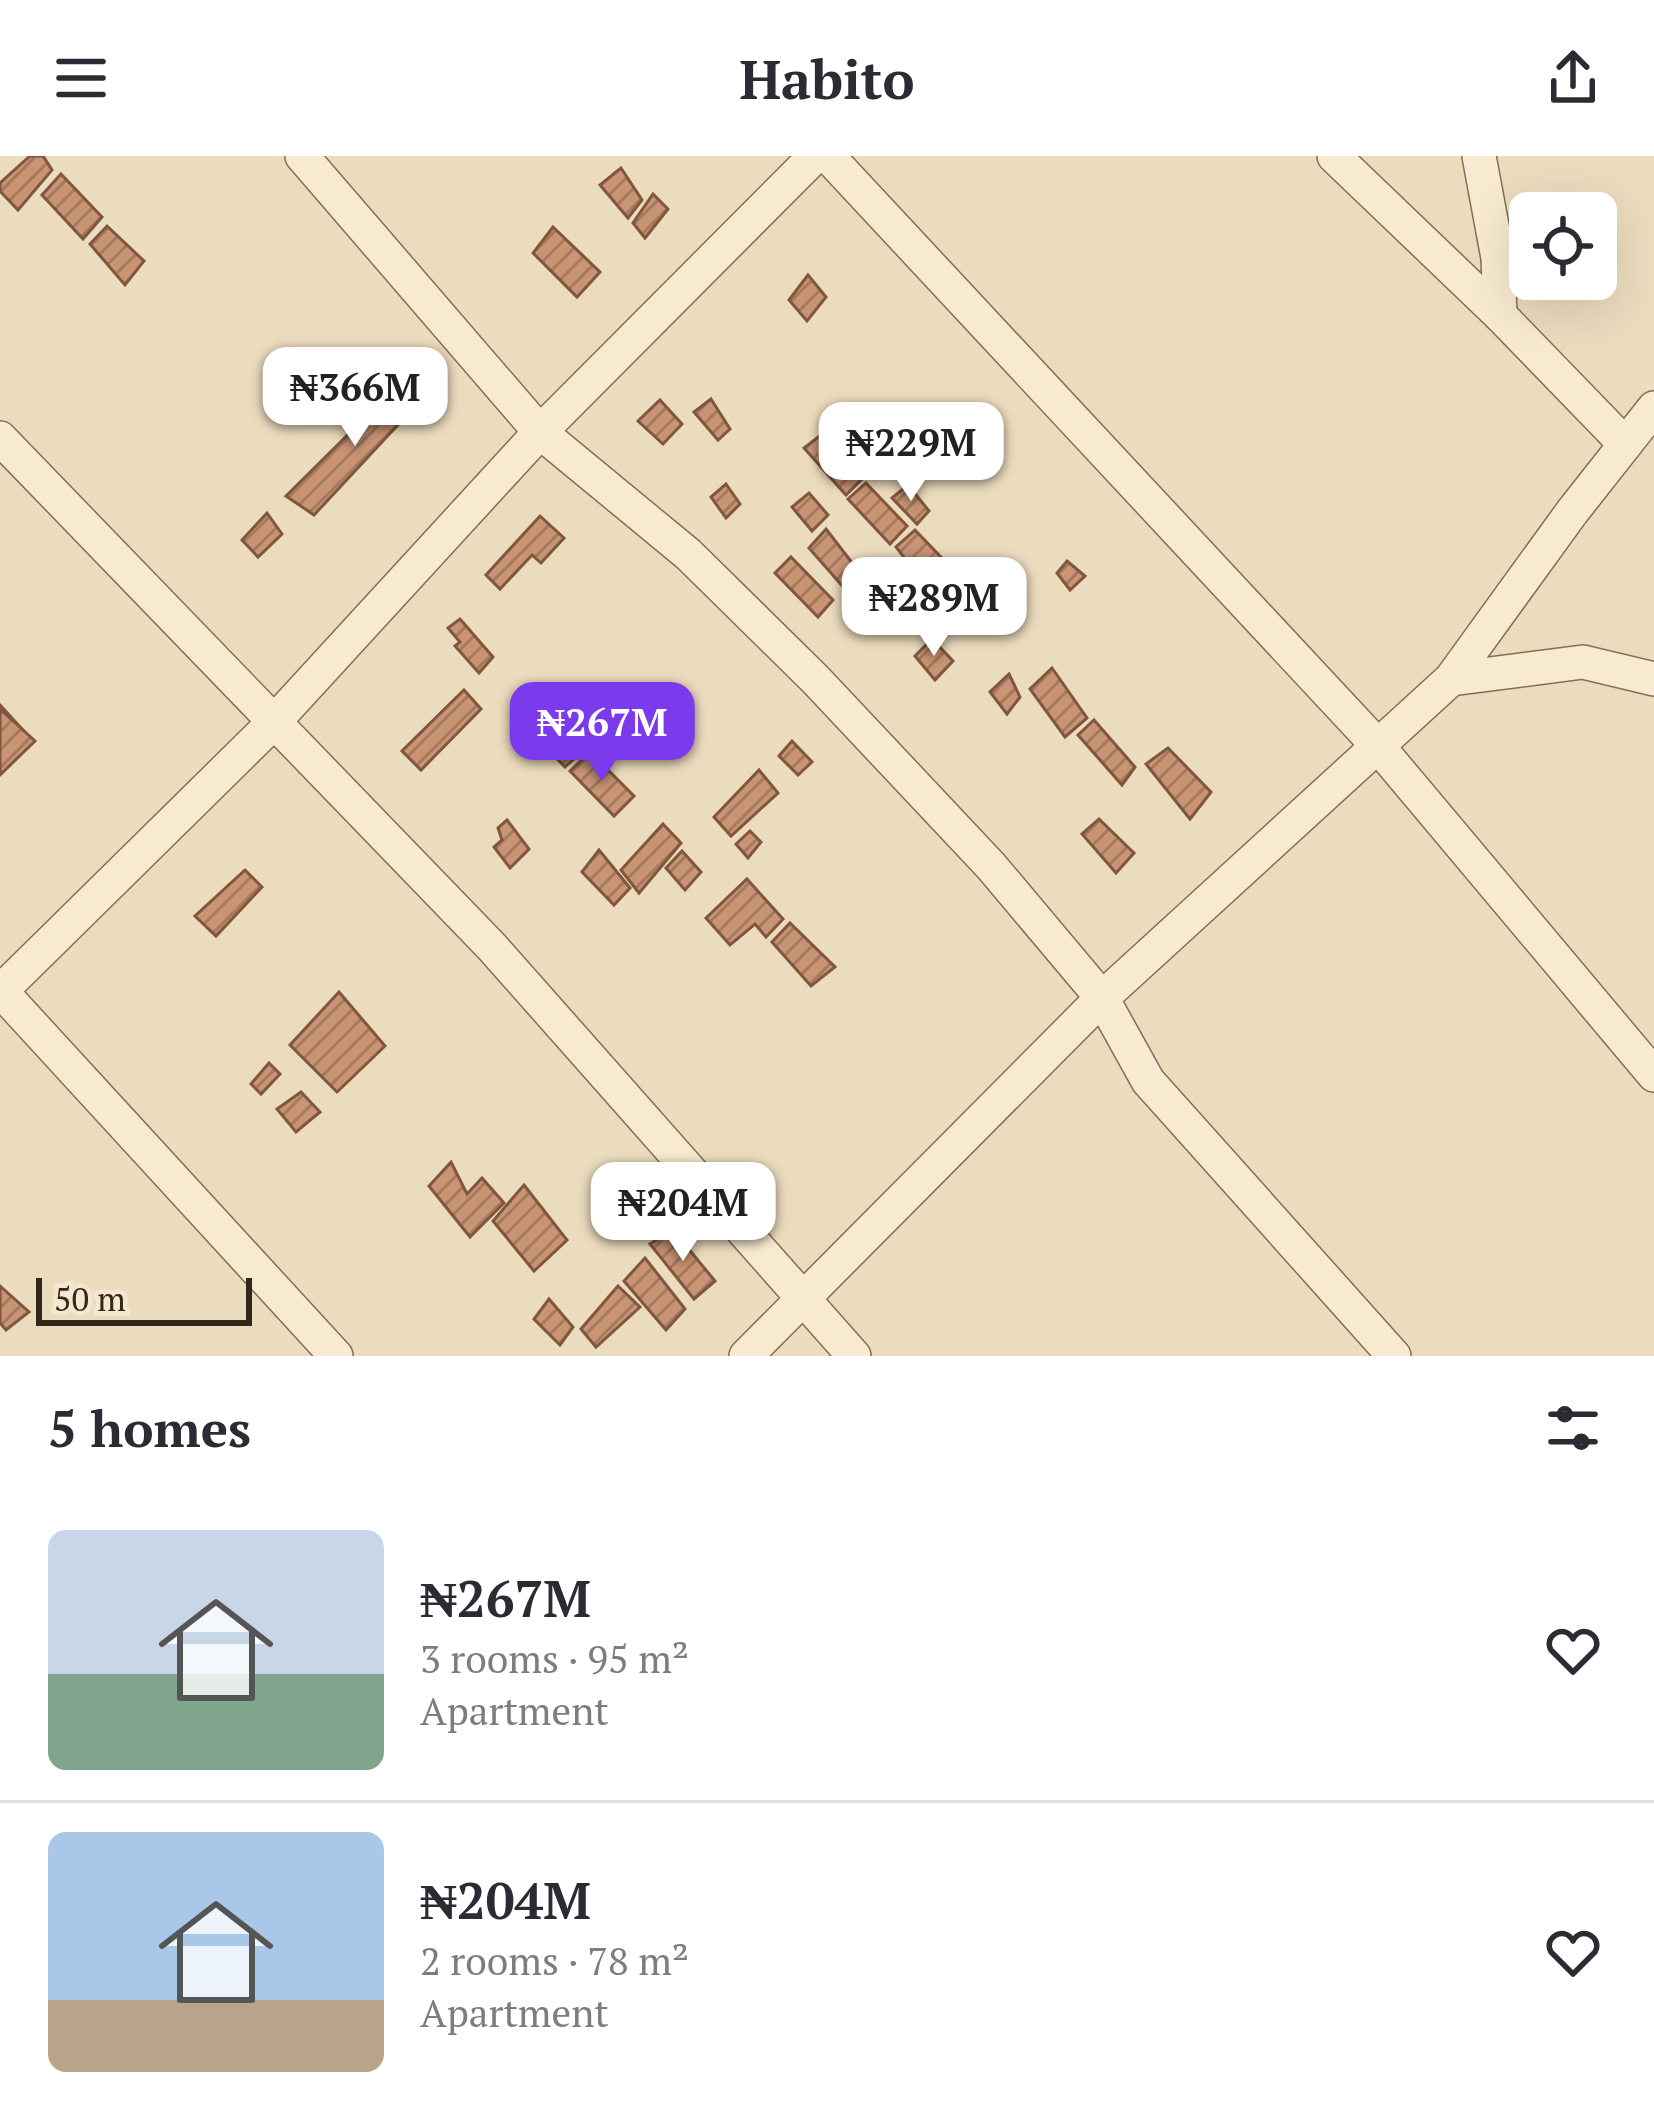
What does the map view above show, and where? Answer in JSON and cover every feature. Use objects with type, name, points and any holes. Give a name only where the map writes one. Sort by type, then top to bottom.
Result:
[{"type":"street","points":[[302,156],[540,432],[688,554],[816,680],[991,866],[1102,998],[1148,1081],[1394,1356]]},
{"type":"street","points":[[337,1356],[0,991],[274,723],[540,432],[815,156]]},
{"type":"street","points":[[827,156],[1378,745],[1654,1075]]},
{"type":"street","points":[[1334,156],[1625,445]]},
{"type":"street","points":[[1479,156],[1498,258],[1500,316]]},
{"type":"street","points":[[746,1356],[1102,998],[1451,679],[1654,408]]},
{"type":"street","points":[[0,438],[492,947],[854,1356]]},
{"type":"street","points":[[1451,679],[1583,662],[1654,679]]},
{"type":"building","points":[[30,156],[43,156],[52,170],[18,210],[0,191],[0,183]]},
{"type":"building","points":[[621,168],[642,200],[628,218],[600,185]]},
{"type":"building","points":[[61,174],[102,217],[83,239],[42,195]]},
{"type":"building","points":[[653,194],[668,209],[645,238],[633,223]]},
{"type":"building","points":[[107,226],[144,261],[125,285],[90,244]]},
{"type":"building","points":[[553,227],[600,272],[577,297],[533,253]]},
{"type":"building","points":[[808,275],[826,297],[807,321],[789,300]]},
{"type":"building","points":[[406,377],[421,400],[314,515],[286,496]]},
{"type":"building","points":[[711,399],[730,429],[718,440],[694,412]]},
{"type":"building","points":[[660,400],[682,424],[663,444],[638,421]]},
{"type":"building","points":[[821,435],[861,480],[846,495],[804,448]]},
{"type":"building","points":[[866,483],[907,526],[890,544],[848,499]]},
{"type":"building","points":[[726,484],[740,504],[726,518],[711,497]]},
{"type":"building","points":[[908,485],[929,511],[917,524],[892,498]]},
{"type":"building","points":[[809,493],[828,515],[812,531],[792,507]]},
{"type":"building","points":[[267,513],[282,534],[258,557],[242,540]]},
{"type":"building","points":[[540,516],[564,538],[541,563],[532,555],[500,589],[486,575]]},
{"type":"building","points":[[826,529],[860,573],[845,589],[809,548]]},
{"type":"building","points":[[915,530],[961,578],[937,600],[896,547]]},
{"type":"building","points":[[791,557],[833,600],[818,617],[775,573]]},
{"type":"building","points":[[1067,561],[1085,576],[1070,590],[1057,573]]},
{"type":"building","points":[[460,619],[493,657],[479,673],[455,646],[460,642],[448,628]]},
{"type":"building","points":[[932,639],[953,661],[935,680],[915,656]]},
{"type":"building","points":[[1052,668],[1087,718],[1065,737],[1030,689]]},
{"type":"building","points":[[1009,674],[1020,697],[1007,714],[990,692]]},
{"type":"building","points":[[464,690],[481,709],[421,770],[402,751]]},
{"type":"building","points":[[546,704],[586,748],[565,767],[524,725]]},
{"type":"building","points":[[0,705],[33,741],[0,773]]},
{"type":"building","points":[[0,709],[35,741],[0,775]]},
{"type":"building","points":[[1094,720],[1135,767],[1122,785],[1078,735]]},
{"type":"building","points":[[792,741],[812,762],[798,775],[779,756]]},
{"type":"building","points":[[1168,748],[1211,792],[1190,819],[1146,764]]},
{"type":"building","points":[[590,752],[634,796],[614,816],[570,771]]},
{"type":"building","points":[[759,770],[778,793],[731,836],[714,817]]},
{"type":"building","points":[[1099,819],[1134,853],[1116,873],[1082,834]]},
{"type":"building","points":[[507,820],[529,849],[510,868],[494,847],[502,840],[498,828]]},
{"type":"building","points":[[663,824],[681,843],[639,893],[621,870]]},
{"type":"building","points":[[750,831],[761,842],[748,858],[736,844]]},
{"type":"building","points":[[599,850],[630,888],[614,905],[582,872]]},
{"type":"building","points":[[682,851],[701,872],[685,890],[666,868]]},
{"type":"building","points":[[245,870],[262,887],[216,936],[195,916]]},
{"type":"building","points":[[747,879],[783,919],[766,937],[755,924],[730,945],[706,918]]},
{"type":"building","points":[[790,923],[835,967],[811,986],[772,942]]},
{"type":"building","points":[[339,992],[385,1046],[337,1092],[290,1045]]},
{"type":"building","points":[[269,1063],[280,1074],[261,1094],[251,1084]]},
{"type":"building","points":[[301,1092],[320,1112],[296,1132],[277,1109]]},
{"type":"building","points":[[451,1162],[467,1194],[482,1178],[504,1203],[470,1237],[429,1186]]},
{"type":"building","points":[[524,1185],[567,1240],[534,1271],[493,1221]]},
{"type":"building","points":[[673,1230],[715,1281],[694,1299],[650,1244]]},
{"type":"building","points":[[645,1258],[685,1309],[666,1330],[624,1281]]},
{"type":"building","points":[[0,1286],[29,1312],[6,1330],[0,1323]]},
{"type":"building","points":[[618,1286],[640,1307],[596,1347],[581,1329]]},
{"type":"building","points":[[549,1299],[573,1327],[560,1345],[534,1319]]}]
